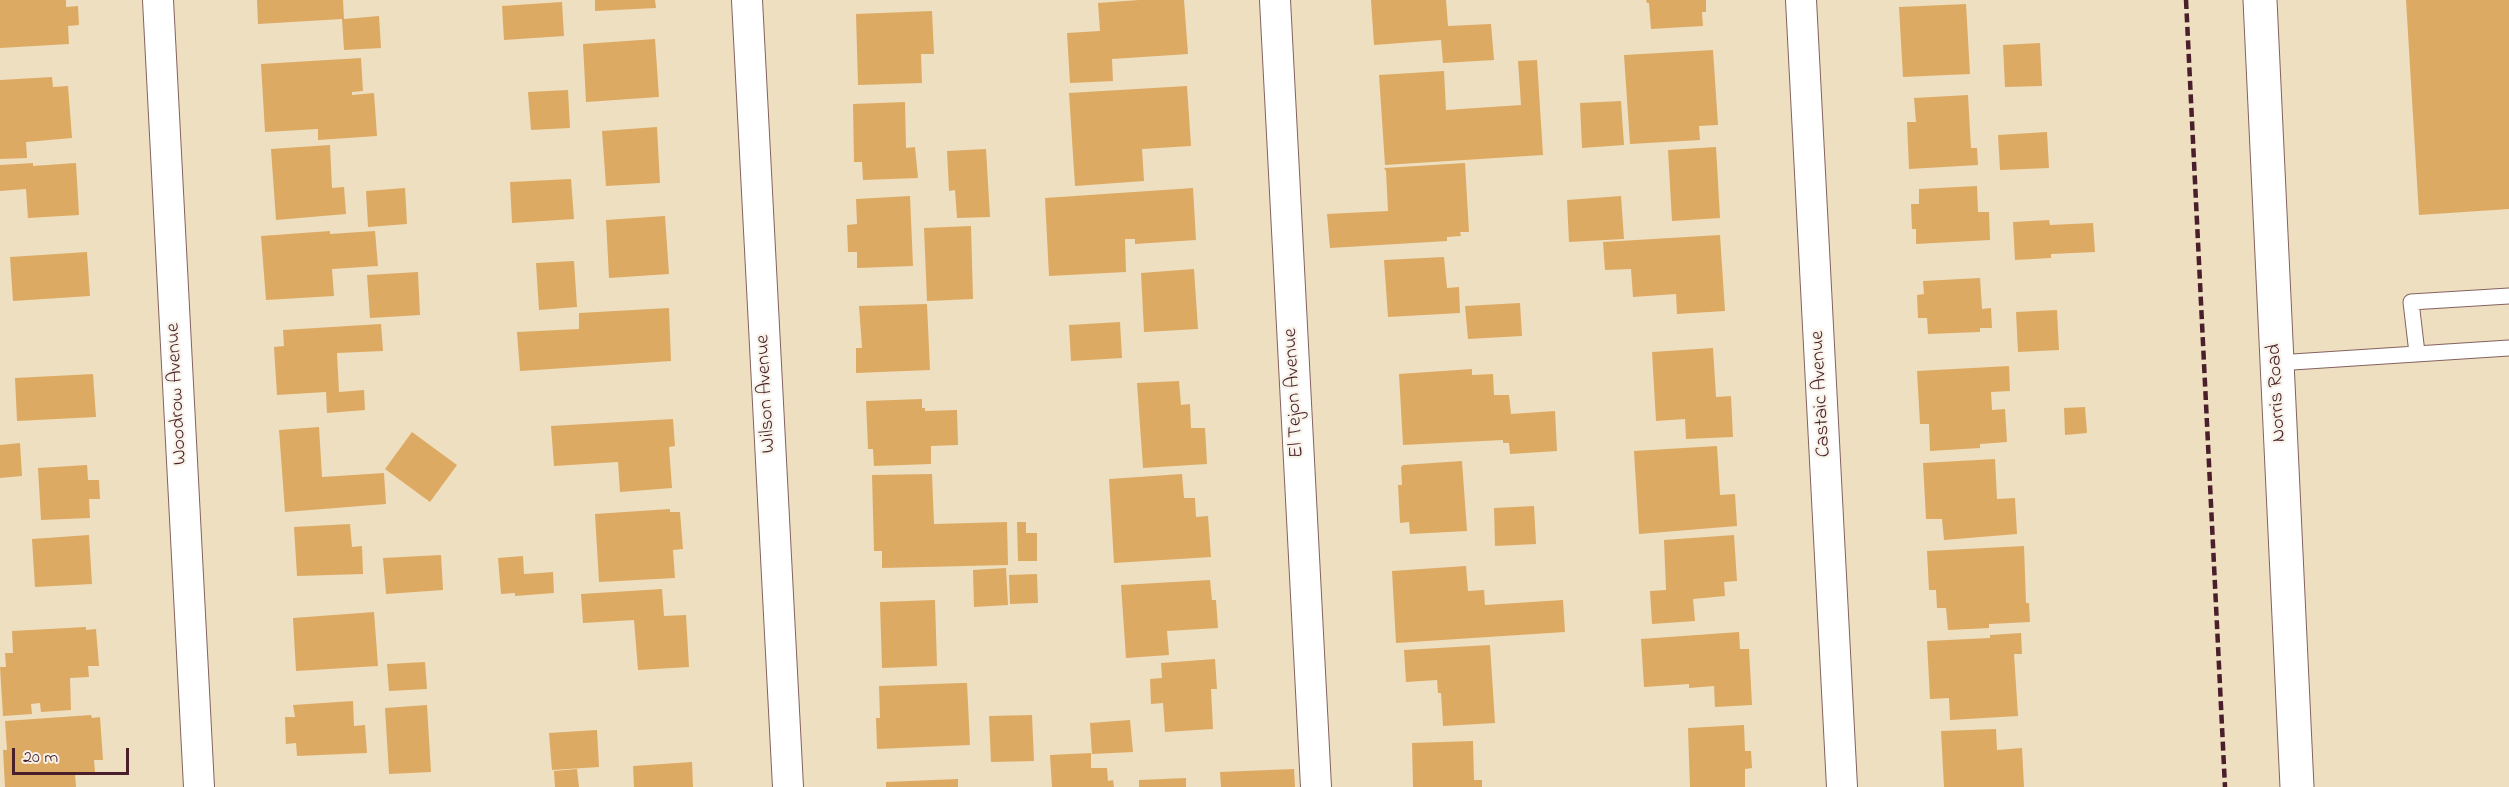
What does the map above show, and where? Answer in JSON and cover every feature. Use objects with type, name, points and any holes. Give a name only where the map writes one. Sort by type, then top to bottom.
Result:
[{"type":"street","name":"Woodrow Avenue","points":[[158,0],[199,787]]},
{"type":"street","name":"Wilson Avenue","points":[[747,0],[788,787]]},
{"type":"street","name":"El Tejon Avenue","points":[[1275,0],[1316,787]]},
{"type":"street","name":"Castaic Avenue","points":[[1801,0],[1842,787]]},
{"type":"street","name":"Norris Road","points":[[2260,0],[2297,787]]},
{"type":"lane","points":[[2417,353],[2411,302],[2509,296]]},
{"type":"lane","points":[[2277,363],[2509,348]]},
{"type":"building","points":[[0,0],[66,0],[66,7],[78,6],[79,25],[68,26],[69,44],[0,48]]},
{"type":"building","points":[[257,0],[343,0],[344,19],[379,16],[381,48],[344,50],[342,19],[258,24]]},
{"type":"building","points":[[595,0],[655,0],[656,8],[595,11]]},
{"type":"building","points":[[1184,0],[1188,54],[1112,59],[1113,81],[1070,83],[1067,33],[1100,31],[1098,3]]},
{"type":"building","points":[[1371,0],[1446,0],[1448,26],[1491,24],[1494,60],[1443,63],[1441,40],[1374,45]]},
{"type":"building","points":[[1646,0],[1706,0],[1706,12],[1702,12],[1703,26],[1651,29],[1649,3]]},
{"type":"building","points":[[2406,0],[2509,0],[2509,209],[2419,215]]},
{"type":"building","points":[[562,2],[564,36],[504,40],[502,6]]},
{"type":"building","points":[[1966,4],[1970,74],[1903,77],[1899,7]]},
{"type":"building","points":[[932,11],[934,54],[921,54],[922,83],[858,85],[856,14]]},
{"type":"building","points":[[655,39],[659,97],[586,102],[583,44]]},
{"type":"building","points":[[2040,43],[2042,86],[2005,87],[2003,45]]},
{"type":"building","points":[[1713,50],[1718,125],[1699,126],[1700,140],[1630,144],[1624,55]]},
{"type":"building","points":[[361,58],[363,91],[352,92],[352,95],[374,93],[377,136],[318,140],[318,129],[265,132],[261,64]]},
{"type":"building","points":[[1537,60],[1543,155],[1385,165],[1379,75],[1444,71],[1446,110],[1521,105],[1518,61]]},
{"type":"building","points":[[52,77],[53,87],[68,86],[72,138],[26,142],[27,158],[0,159],[0,80]]},
{"type":"building","points":[[1187,86],[1191,146],[1142,149],[1144,181],[1075,186],[1069,93]]},
{"type":"building","points":[[568,90],[570,128],[531,130],[528,92]]},
{"type":"building","points":[[1968,95],[1971,148],[1977,148],[1978,165],[1909,169],[1907,122],[1916,122],[1914,98]]},
{"type":"building","points":[[1621,101],[1624,145],[1582,148],[1580,103]]},
{"type":"building","points":[[905,102],[906,148],[915,147],[918,178],[863,180],[862,162],[854,162],[853,104]]},
{"type":"building","points":[[657,127],[660,183],[606,186],[602,131]]},
{"type":"building","points":[[2047,132],[2049,168],[2000,170],[1998,135]]},
{"type":"building","points":[[330,145],[332,188],[344,187],[346,214],[276,220],[271,149]]},
{"type":"building","points":[[1716,147],[1720,218],[1672,221],[1668,150]]},
{"type":"building","points":[[986,149],[990,217],[957,218],[955,190],[949,191],[947,151]]},
{"type":"building","points":[[33,163],[33,166],[76,163],[79,215],[28,218],[26,189],[0,191],[0,165]]},
{"type":"building","points":[[1465,163],[1469,232],[1460,232],[1461,236],[1447,237],[1447,241],[1330,248],[1327,214],[1388,211],[1384,168]]},
{"type":"building","points":[[571,179],[574,219],[512,223],[510,182]]},
{"type":"building","points":[[1977,186],[1978,212],[1989,212],[1990,240],[1916,244],[1916,229],[1912,229],[1911,204],[1919,204],[1919,189]]},
{"type":"building","points":[[405,188],[407,224],[368,227],[366,191]]},
{"type":"building","points":[[1193,188],[1196,240],[1135,244],[1135,239],[1125,239],[1126,272],[1049,276],[1045,198]]},
{"type":"building","points":[[910,196],[913,266],[857,268],[857,252],[848,252],[847,225],[857,224],[856,199]]},
{"type":"building","points":[[1621,196],[1624,239],[1569,242],[1567,200]]},
{"type":"building","points":[[665,216],[669,274],[609,278],[606,220]]},
{"type":"building","points":[[2049,220],[2050,225],[2093,223],[2095,252],[2051,254],[2051,258],[2015,260],[2013,222]]},
{"type":"building","points":[[971,226],[973,299],[927,301],[924,228]]},
{"type":"building","points":[[330,231],[330,234],[375,231],[378,266],[332,269],[334,296],[266,300],[261,236]]},
{"type":"building","points":[[1720,235],[1725,311],[1677,314],[1676,294],[1633,297],[1631,269],[1605,270],[1603,242]]},
{"type":"building","points":[[87,252],[90,296],[13,301],[10,257]]},
{"type":"building","points":[[1444,257],[1447,288],[1459,287],[1460,313],[1388,317],[1384,260]]},
{"type":"building","points":[[574,261],[577,307],[539,310],[536,263]]},
{"type":"building","points":[[1194,269],[1198,329],[1144,332],[1141,273]]},
{"type":"building","points":[[418,272],[420,315],[370,318],[367,275]]},
{"type":"building","points":[[1980,278],[1982,309],[1991,308],[1992,328],[1980,328],[1980,332],[1928,334],[1927,318],[1918,318],[1917,295],[1924,294],[1923,281]]},
{"type":"building","points":[[1520,303],[1522,336],[1468,339],[1465,306]]},
{"type":"building","points":[[927,304],[930,370],[856,373],[856,348],[862,348],[859,306]]},
{"type":"building","points":[[669,308],[671,361],[520,371],[517,332],[579,329],[579,313]]},
{"type":"building","points":[[2057,310],[2059,350],[2018,352],[2016,312]]},
{"type":"building","points":[[1120,322],[1122,358],[1071,361],[1069,325]]},
{"type":"building","points":[[381,324],[383,351],[337,353],[339,392],[364,390],[365,410],[327,413],[326,392],[277,395],[274,347],[284,346],[283,330]]},
{"type":"building","points":[[1713,348],[1716,397],[1731,396],[1733,437],[1686,439],[1685,419],[1656,421],[1652,352]]},
{"type":"building","points":[[2009,366],[2010,391],[1991,392],[1992,410],[2005,409],[2007,442],[1980,444],[1980,448],[1930,451],[1929,424],[1920,424],[1917,371]]},
{"type":"building","points":[[1472,369],[1472,375],[1493,374],[1494,395],[1509,395],[1511,414],[1555,411],[1557,451],[1510,454],[1509,443],[1503,443],[1503,440],[1403,445],[1399,374]]},
{"type":"building","points":[[93,374],[96,417],[17,421],[15,378]]},
{"type":"building","points":[[1179,381],[1181,405],[1190,404],[1191,428],[1205,428],[1207,464],[1143,468],[1137,383]]},
{"type":"building","points":[[922,399],[922,408],[925,408],[925,411],[957,410],[958,445],[931,446],[931,464],[874,466],[873,449],[868,449],[866,401]]},
{"type":"building","points":[[2085,407],[2087,433],[2065,435],[2064,408]]},
{"type":"building","points":[[673,419],[675,446],[669,447],[672,488],[620,492],[618,462],[554,466],[551,426]]},
{"type":"building","points":[[319,427],[322,477],[384,473],[386,504],[285,512],[279,430]]},
{"type":"building","points":[[412,432],[457,465],[430,502],[385,469]]},
{"type":"building","points":[[20,443],[22,476],[0,478],[0,445]]},
{"type":"building","points":[[1717,446],[1720,495],[1735,494],[1737,526],[1639,534],[1634,451]]},
{"type":"building","points":[[1995,459],[1997,499],[2015,498],[2017,534],[1944,540],[1942,519],[1926,519],[1923,463]]},
{"type":"building","points":[[1462,461],[1467,531],[1410,534],[1409,522],[1400,523],[1398,485],[1402,485],[1401,467]]},
{"type":"building","points":[[87,465],[88,480],[99,480],[100,499],[89,499],[90,518],[41,520],[38,468]]},
{"type":"building","points":[[932,474],[934,524],[1007,522],[1008,565],[882,568],[882,551],[874,551],[872,475]]},
{"type":"building","points":[[1182,474],[1184,498],[1195,498],[1196,517],[1208,516],[1211,557],[1114,563],[1109,479]]},
{"type":"building","points":[[1534,506],[1536,544],[1495,546],[1494,508]]},
{"type":"building","points":[[670,509],[670,512],[680,512],[683,549],[673,550],[675,578],[599,582],[595,514]]},
{"type":"building","points":[[1017,522],[1026,522],[1026,533],[1037,533],[1037,561],[1018,561]]},
{"type":"building","points":[[350,524],[352,547],[362,546],[363,574],[297,576],[294,527]]},
{"type":"building","points":[[89,535],[92,584],[35,587],[32,539]]},
{"type":"building","points":[[1734,535],[1737,581],[1724,582],[1725,596],[1693,599],[1695,621],[1652,624],[1650,591],[1666,590],[1664,540]]},
{"type":"building","points":[[2024,546],[2026,603],[2029,603],[2030,622],[1989,624],[1989,628],[1948,630],[1946,608],[1937,608],[1936,590],[1929,590],[1927,551]]},
{"type":"building","points":[[441,555],[443,590],[386,594],[383,558]]},
{"type":"building","points":[[523,556],[524,574],[553,572],[554,593],[515,596],[515,593],[501,594],[498,558]]},
{"type":"building","points":[[1466,566],[1468,591],[1484,590],[1485,605],[1563,600],[1565,632],[1396,643],[1392,571]]},
{"type":"building","points":[[1006,568],[1008,605],[974,607],[973,570]]},
{"type":"building","points":[[1037,574],[1038,603],[1010,604],[1009,575]]},
{"type":"building","points":[[1210,580],[1212,600],[1216,600],[1218,628],[1167,631],[1169,655],[1126,658],[1121,585]]},
{"type":"building","points":[[662,589],[664,616],[686,615],[689,667],[638,670],[634,620],[583,623],[581,594]]},
{"type":"building","points":[[935,600],[937,666],[882,668],[880,602]]},
{"type":"building","points":[[374,612],[378,666],[296,671],[293,618]]},
{"type":"building","points":[[86,627],[86,630],[96,629],[99,666],[88,666],[89,677],[70,678],[71,710],[41,712],[40,703],[31,704],[32,714],[3,716],[0,667],[6,667],[5,653],[13,653],[12,631]]},
{"type":"building","points":[[1739,632],[1740,649],[1749,649],[1752,705],[1715,707],[1714,686],[1689,688],[1689,684],[1644,687],[1641,639]]},
{"type":"building","points":[[2021,633],[2022,654],[2014,654],[2018,716],[1950,720],[1949,698],[1930,699],[1927,641],[1990,638],[1990,635]]},
{"type":"building","points":[[1490,645],[1495,723],[1443,726],[1441,693],[1438,693],[1437,680],[1406,682],[1404,650]]},
{"type":"building","points":[[1215,659],[1217,689],[1211,689],[1213,729],[1165,732],[1163,703],[1151,704],[1150,679],[1162,678],[1161,663]]},
{"type":"building","points":[[425,662],[427,689],[389,691],[387,664]]},
{"type":"building","points":[[967,683],[970,745],[877,749],[876,718],[880,718],[879,686]]},
{"type":"building","points":[[353,701],[354,726],[365,725],[367,753],[297,756],[296,743],[286,744],[285,717],[295,717],[293,705]]},
{"type":"building","points":[[427,705],[431,772],[389,774],[385,708]]},
{"type":"building","points":[[91,715],[92,718],[100,717],[103,760],[94,760],[95,772],[75,773],[76,787],[5,787],[3,750],[7,750],[5,721]]},
{"type":"building","points":[[1032,715],[1034,761],[991,762],[989,716]]},
{"type":"building","points":[[1130,720],[1133,752],[1092,754],[1090,723]]},
{"type":"building","points":[[1744,725],[1745,751],[1751,751],[1752,768],[1745,769],[1745,787],[1690,787],[1688,728]]},
{"type":"building","points":[[1996,729],[1997,750],[2022,748],[2024,787],[1944,787],[1941,731]]},
{"type":"building","points":[[597,730],[599,767],[552,770],[549,733]]},
{"type":"building","points":[[1473,741],[1474,780],[1482,780],[1482,787],[1413,787],[1412,743]]},
{"type":"building","points":[[1091,753],[1091,768],[1107,768],[1108,781],[1113,780],[1114,787],[1052,787],[1050,755]]},
{"type":"building","points":[[692,762],[693,787],[634,787],[633,766]]},
{"type":"building","points":[[577,769],[579,787],[555,787],[554,771]]},
{"type":"building","points":[[1294,769],[1295,787],[1221,787],[1220,772]]},
{"type":"building","points":[[1186,778],[1186,787],[1139,787],[1139,780]]},
{"type":"building","points":[[958,779],[958,787],[886,787],[886,782]]},
{"type":"railway","points":[[2186,0],[2225,787]]}]
